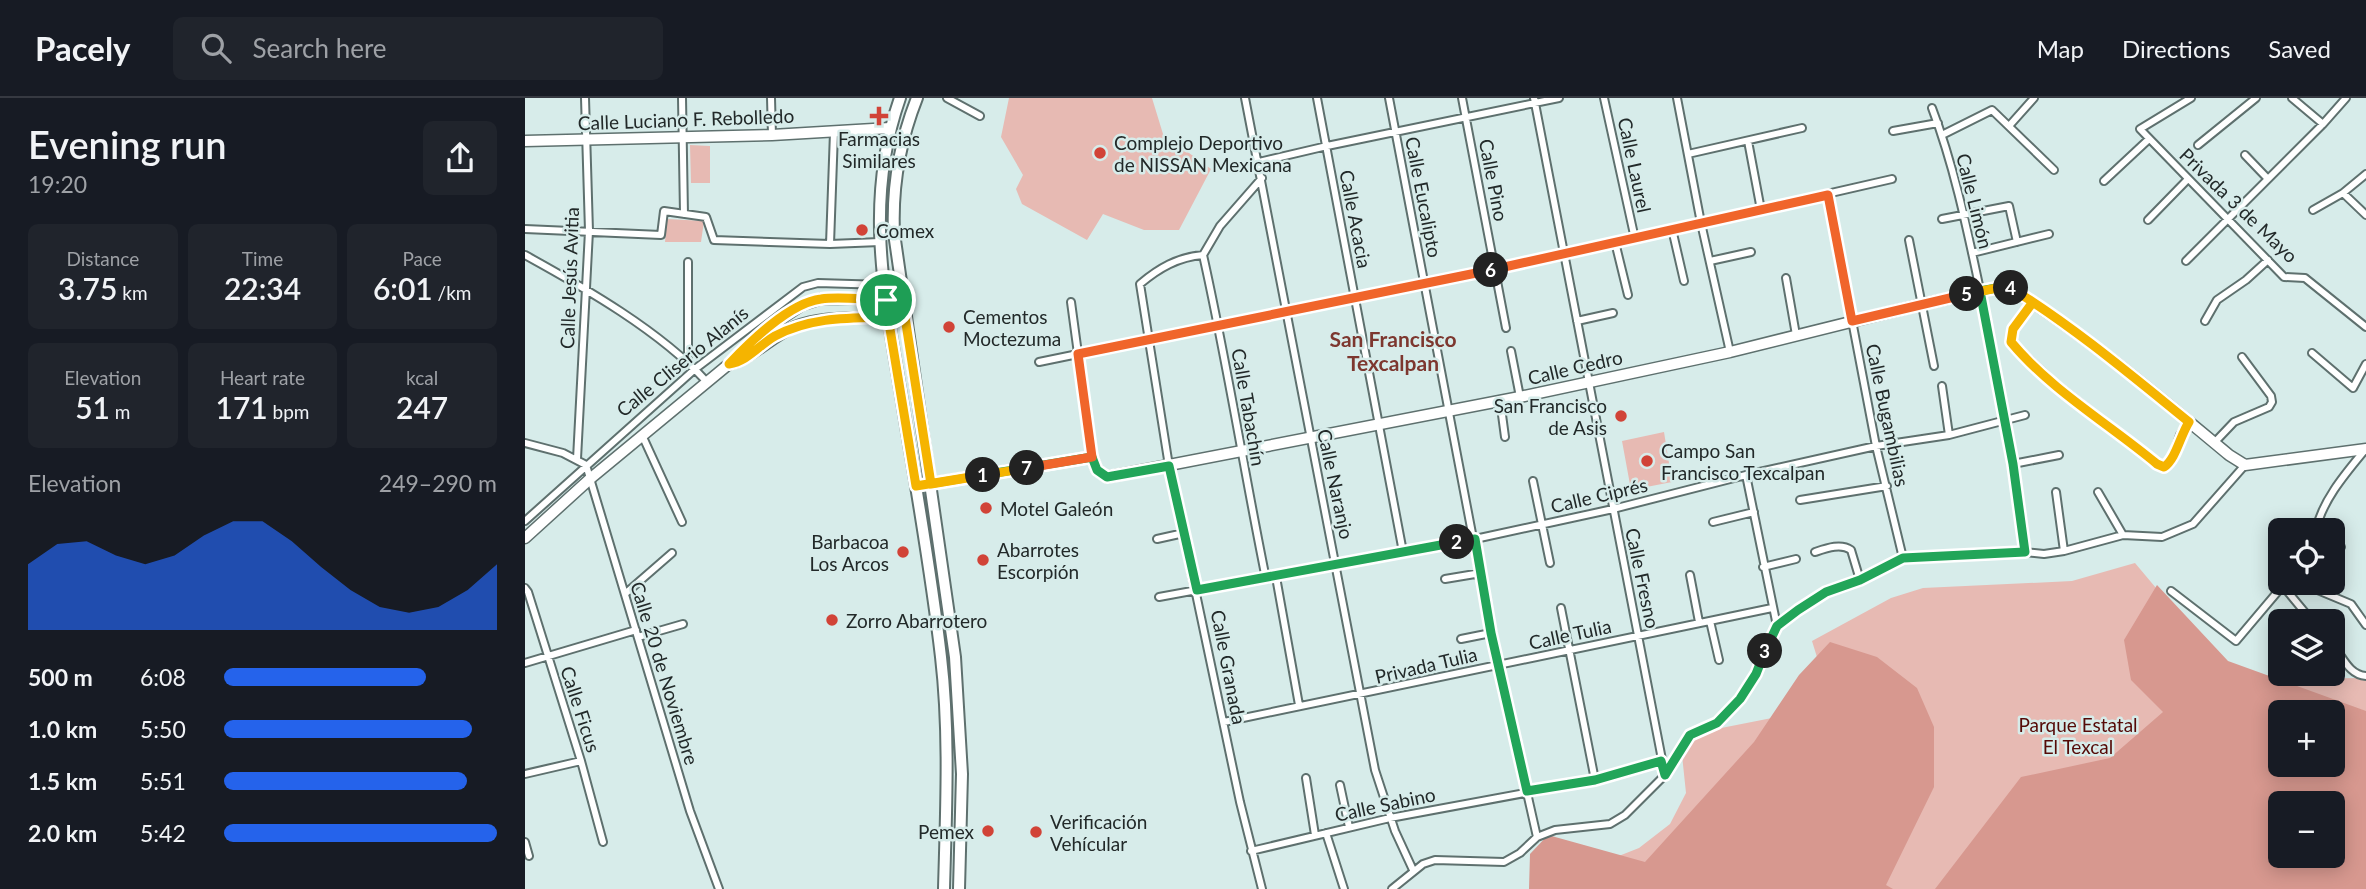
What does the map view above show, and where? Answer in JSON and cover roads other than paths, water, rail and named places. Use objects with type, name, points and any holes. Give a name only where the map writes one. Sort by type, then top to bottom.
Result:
[{"type":"main road","points":[[901,98],[890,128],[880,194],[880,242],[888,317],[941,655],[947,771],[944,889]]},
{"type":"main road","points":[[917,98],[903,141],[896,183],[894,233],[951,623],[959,700],[962,774],[959,889]]},
{"type":"street","name":"Calle Jesús Avitia","points":[[577,459],[589,231],[585,98]]},
{"type":"street","points":[[682,98],[684,214]]},
{"type":"street","points":[[771,98],[772,135]]},
{"type":"street","points":[[947,98],[979,116]]},
{"type":"street","name":"Calle Naranjo","points":[[1245,98],[1375,770],[1389,818],[1413,870]]},
{"type":"street","name":"Calle Acacia","points":[[1318,98],[1403,552]]},
{"type":"street","name":"Calle Eucalipto","points":[[1389,98],[1491,633],[1537,837]]},
{"type":"street","name":"Calle Pino","points":[[1462,98],[1506,328]]},
{"type":"street","points":[[1259,162],[1534,101],[1559,98]]},
{"type":"street","name":"Calle Laurel","points":[[1604,98],[1635,239]]},
{"type":"street","points":[[1677,98],[1730,352]]},
{"type":"street","points":[[2009,126],[2034,98]]},
{"type":"street","points":[[2171,98],[2178,105],[2191,98]]},
{"type":"street","points":[[2198,145],[2256,98]]},
{"type":"street","points":[[2292,98],[2323,124]]},
{"type":"street","points":[[2186,261],[2346,98]]},
{"type":"street","name":"Calle Fresno","points":[[1534,101],[1665,775]]},
{"type":"street","name":"Privada 3 de Mayo","points":[[2178,105],[2140,129],[2284,277],[2305,278],[2366,327]]},
{"type":"street","name":"Calle Limón","points":[[1932,108],[1963,215],[1980,291],[2006,421],[2025,552]]},
{"type":"street","points":[[1942,135],[1992,110],[2054,170]]},
{"type":"street","points":[[1893,131],[1938,122]]},
{"type":"street","name":"Calle Luciano F. Rebolledo","points":[[525,141],[772,135],[890,128]]},
{"type":"street","points":[[1688,154],[1802,128]]},
{"type":"street","points":[[830,244],[835,132]]},
{"type":"street","points":[[2104,181],[2150,139]]},
{"type":"street","points":[[1748,141],[1761,210]]},
{"type":"street","points":[[2245,155],[2268,179]]},
{"type":"street","points":[[2313,210],[2366,174]]},
{"type":"street","points":[[1203,255],[1220,226],[1262,177]]},
{"type":"street","points":[[1039,362],[1496,269],[1892,179]]},
{"type":"street","points":[[2148,220],[2188,179]]},
{"type":"street","points":[[2343,192],[2366,215]]},
{"type":"street","name":"Calle Bugambilias","points":[[1828,195],[1876,446],[1903,558]]},
{"type":"street","points":[[1942,219],[2008,206],[2017,242]]},
{"type":"street","points":[[525,229],[661,235],[664,211],[706,217],[714,240],[830,244],[880,242]]},
{"type":"street","points":[[1672,229],[1685,281]]},
{"type":"street","points":[[1972,253],[2049,234]]},
{"type":"street","points":[[1909,240],[1934,366]]},
{"type":"street","points":[[1615,242],[1627,295]]},
{"type":"street","points":[[1710,261],[1751,252]]},
{"type":"street","points":[[525,255],[586,288],[688,363],[706,382]]},
{"type":"street","name":"Calle Granada","points":[[1203,255],[1173,261],[1140,284],[1169,466],[1251,851],[1262,889]]},
{"type":"street","name":"Calle Tabachín","points":[[1203,255],[1219,325],[1240,452],[1266,579]]},
{"type":"street","points":[[2205,321],[2217,300],[2246,280],[2268,260]]},
{"type":"street","points":[[688,262],[688,363]]},
{"type":"street","points":[[1786,278],[1796,335]]},
{"type":"street","name":"Calle Cliserio Alanís","points":[[525,521],[695,369],[810,284],[885,285]]},
{"type":"street","name":"Calle Cedro","points":[[1092,457],[1097,470],[1107,477],[1450,412],[1730,352],[1980,291],[2007,286],[2033,302]]},
{"type":"street","name":"Calle Cliserio Alanís","points":[[525,538],[591,478],[729,364],[770,326],[802,305],[821,299],[902,298]]},
{"type":"street","points":[[821,299],[821,319]]},
{"type":"street","points":[[916,486],[1092,457],[1072,302]]},
{"type":"street","points":[[2189,422],[2180,435],[2171,462],[2164,467],[2157,464],[2053,382],[2011,342],[2013,329],[2033,302],[2111,359],[2245,465]]},
{"type":"street","name":"Calle Cliserio Alanís","points":[[729,364],[740,362],[773,337],[796,326],[821,319],[888,317],[905,313]]},
{"type":"street","points":[[1577,321],[1613,313]]},
{"type":"street","points":[[1511,351],[1520,397]]},
{"type":"street","points":[[2312,353],[2353,388],[2366,364]]},
{"type":"street","points":[[2214,443],[2234,422],[2245,415],[2269,407],[2272,402],[2271,396],[2242,357]]},
{"type":"street","points":[[1942,386],[1949,435]]},
{"type":"street","points":[[1500,400],[1505,437]]},
{"type":"street","name":"Calle Ciprés","points":[[1159,597],[1542,525],[1746,475],[1876,446],[1949,435],[2025,415]]},
{"type":"street","points":[[642,435],[682,522]]},
{"type":"street","points":[[525,443],[577,459],[586,465]]},
{"type":"street","points":[[1392,889],[1413,870],[1435,860],[1504,862],[1520,853],[1537,837],[1555,830],[1610,824],[1625,815],[1665,775],[1690,735],[1717,723],[1740,699],[1756,674],[1777,626],[1826,592],[1860,580],[1903,558],[2064,551],[2123,535],[2162,537],[2193,524],[2245,465],[2365,449]]},
{"type":"street","points":[[2321,518],[2345,474],[2365,449]]},
{"type":"street","points":[[2013,464],[2059,455]]},
{"type":"street","name":"Calle 20 de Noviembre","points":[[586,465],[690,811],[719,889]]},
{"type":"street","points":[[1746,475],[1777,626]]},
{"type":"street","points":[[1533,481],[1550,563]]},
{"type":"street","points":[[1800,500],[1887,486]]},
{"type":"street","points":[[2056,492],[2064,551]]},
{"type":"street","points":[[2098,492],[2123,535]]},
{"type":"street","points":[[1713,522],[1754,512]]},
{"type":"street","points":[[1157,539],[1184,533]]},
{"type":"street","points":[[1815,552],[1846,547],[1851,550],[1860,580]]},
{"type":"street","points":[[626,593],[672,553]]},
{"type":"street","points":[[1763,567],[1796,559]]},
{"type":"street","points":[[1445,579],[1481,573]]},
{"type":"street","points":[[1690,575],[1699,622]]},
{"type":"street","points":[[1276,577],[1299,705]]},
{"type":"street","name":"Calle Ficus","points":[[525,588],[581,761],[603,842]]},
{"type":"street","points":[[2171,591],[2236,641],[2275,595]]},
{"type":"street","points":[[2292,595],[2303,609]]},
{"type":"street","points":[[2329,595],[2351,604],[2366,625]]},
{"type":"street","points":[[1561,608],[1595,780]]},
{"type":"street","name":"Calle Tulia","points":[[1499,665],[1772,608]]},
{"type":"street","points":[[1710,621],[1719,660]]},
{"type":"street","points":[[525,663],[683,624]]},
{"type":"street","points":[[1461,639],[1491,633]]},
{"type":"street","points":[[2345,661],[2358,676],[2366,676]]},
{"type":"street","name":"Privada Tulia","points":[[1360,695],[1499,665]]},
{"type":"street","points":[[1224,722],[1360,695]]},
{"type":"street","points":[[525,774],[581,761]]},
{"type":"street","name":"Calle Sabino","points":[[1251,851],[1389,818],[1595,780],[1661,761]]},
{"type":"street","points":[[1306,778],[1315,835]]},
{"type":"street","points":[[1340,785],[1349,827]]},
{"type":"street","points":[[1326,833],[1345,889]]},
{"type":"street","points":[[525,842],[529,856]]},
{"type":"place","name":"Farmacias Similares","points":[[879,116]]},
{"type":"place","name":"Complejo Deportivo de NISSAN Mexicana","points":[[1100,153]]},
{"type":"place","name":"Comex","points":[[862,230]]},
{"type":"place","name":"Cementos Moctezuma","points":[[949,327]]},
{"type":"place","name":"San Francisco de Asis","points":[[1621,416]]},
{"type":"place","name":"Campo San Francisco Texcalpan","points":[[1647,461]]},
{"type":"place","name":"Motel Galeón","points":[[986,508]]},
{"type":"place","name":"Barbacoa Los Arcos","points":[[903,552]]},
{"type":"place","name":"Abarrotes Escorpión","points":[[983,560]]},
{"type":"place","name":"Zorro Abarrotero","points":[[832,620]]},
{"type":"place","name":"Pemex","points":[[988,831]]},
{"type":"place","name":"Verificación Vehícular","points":[[1036,832]]},
{"type":"district","name":"San Francisco Texcalpan","points":[[1393,350]]},
{"type":"park label","name":"Parque Estatal El Texcal","points":[[2078,735]]}]
